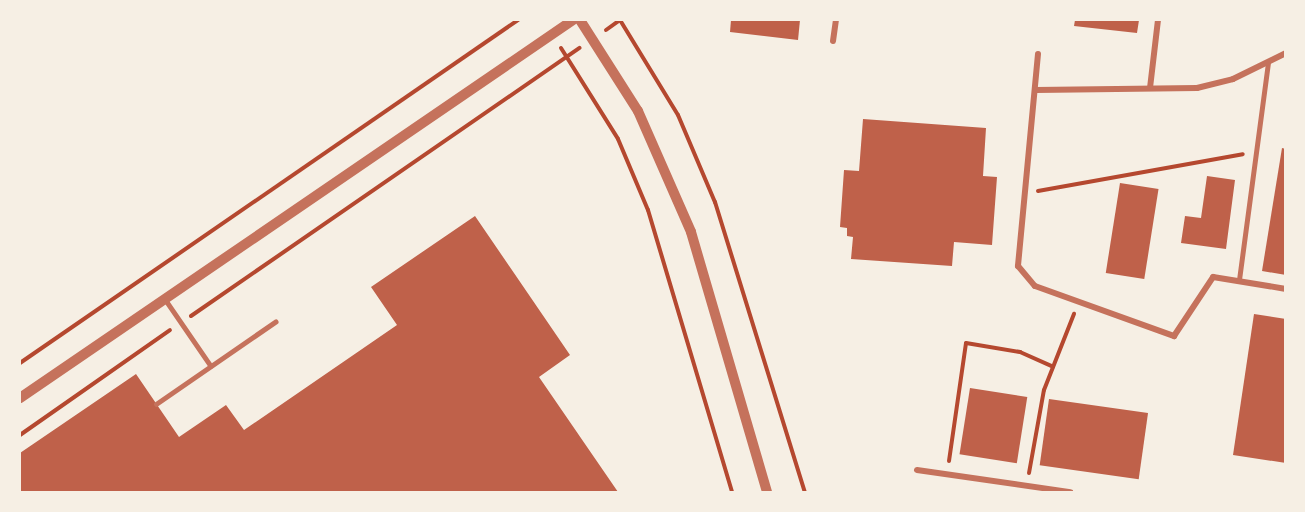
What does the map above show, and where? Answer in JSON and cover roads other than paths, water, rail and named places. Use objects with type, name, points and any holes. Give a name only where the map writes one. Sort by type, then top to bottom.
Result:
[{"type":"street","points":[[20,398],[573,20]]},
{"type":"street","points":[[580,20],[638,111],[692,232],[767,492]]},
{"type":"street","points":[[833,41],[836,20]]},
{"type":"street","points":[[1150,88],[1158,20]]},
{"type":"street","points":[[1038,54],[1018,266],[1035,286],[1174,336],[1213,277],[1239,279],[1286,289]]},
{"type":"street","points":[[1036,90],[1197,88],[1233,79],[1286,54]]},
{"type":"street","points":[[917,470],[1070,492]]},
{"type":"lane","points":[[1239,279],[1268,63]]},
{"type":"lane","points":[[165,299],[211,366]]},
{"type":"lane","points":[[156,404],[275,322]]}]
